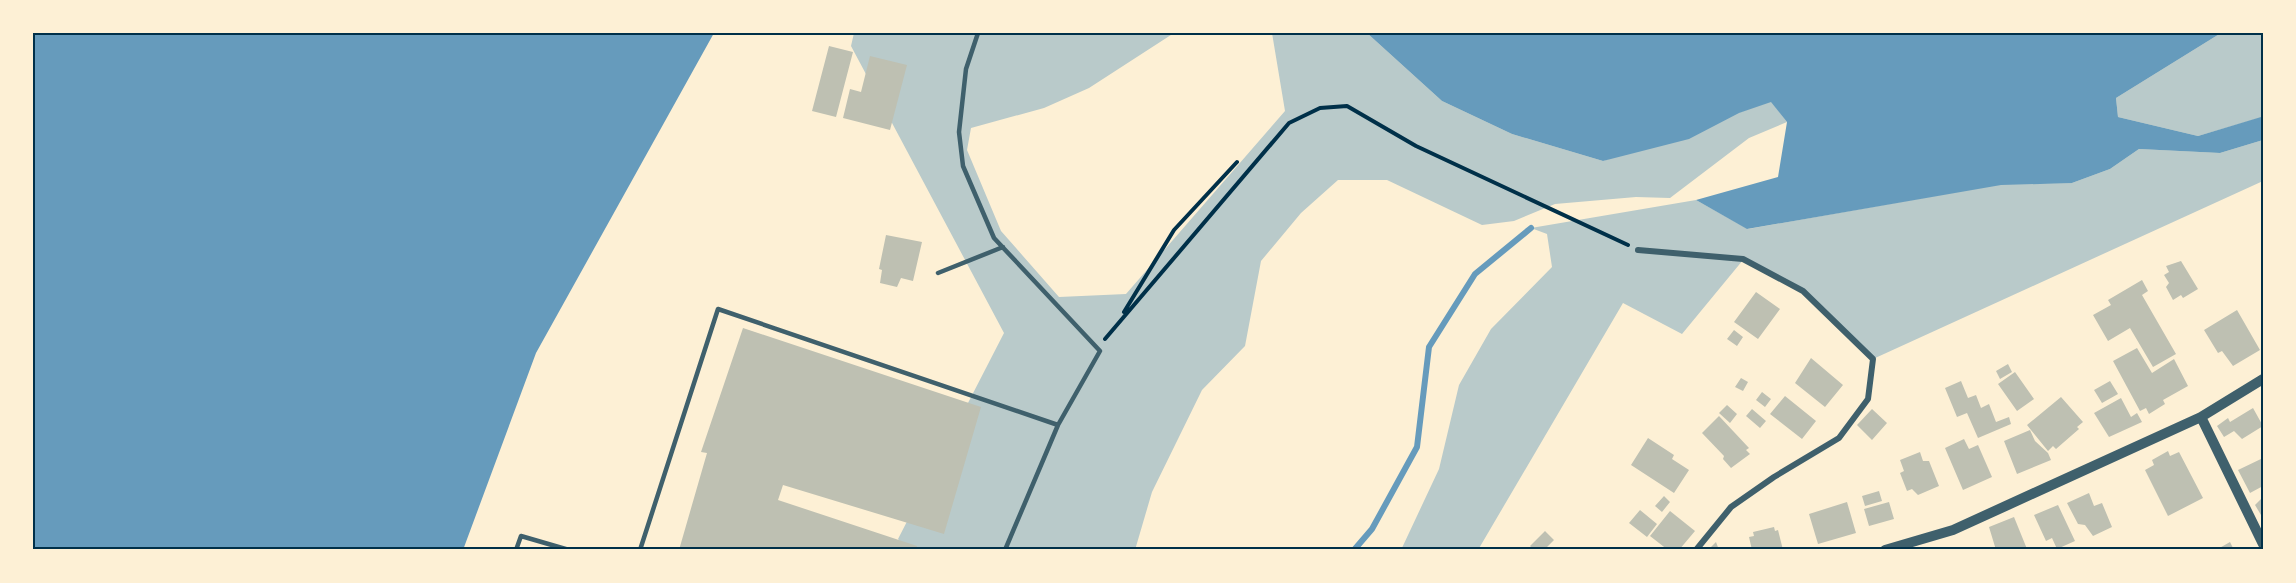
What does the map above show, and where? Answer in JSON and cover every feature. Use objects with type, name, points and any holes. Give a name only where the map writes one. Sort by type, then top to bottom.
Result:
[{"type":"street","points":[[1638,250],[1743,259],[1803,291],[1873,359],[1868,399],[1839,438],[1774,477],[1731,507],[1696,550]]},
{"type":"street","points":[[1885,550],[1953,530],[2201,417],[2263,379]]},
{"type":"street","points":[[2201,417],[2263,544]]},
{"type":"lane","points":[[978,33],[966,69],[959,132],[963,166],[994,238],[1098,350],[1058,425],[1005,550]]},
{"type":"lane","points":[[938,273],[1003,247]]},
{"type":"lane","points":[[640,550],[718,309],[1058,425]]},
{"type":"lane","points":[[516,550],[521,536],[569,550]]},
{"type":"path","points":[[1098,350],[1288,123],[1320,108],[1347,106],[1416,146],[1612,238]]},
{"type":"path","points":[[1116,326],[1174,230],[1237,162]]},
{"type":"shaded area","points":[[854,33],[1174,33],[1089,88],[1044,108],[971,128],[967,150],[1001,231],[1059,297],[1126,294],[1285,111],[1272,33],[1367,33],[1442,101],[1512,134],[1603,161],[1771,101],[1787,122],[1749,138],[1670,198],[1636,197],[1555,204],[1514,221],[1482,225],[1387,180],[1338,180],[1301,213],[1261,261],[1245,346],[1202,390],[1152,492],[1135,550],[907,550],[898,539],[1004,333],[851,46]]},
{"type":"shaded area","points":[[2221,33],[2263,33],[2263,117],[2198,136],[2118,117],[2116,98]]},
{"type":"shaded area","points":[[2263,140],[2263,181],[1873,359],[1803,291],[1743,260],[1682,334],[1623,303],[1478,550],[1401,550],[1439,469],[1459,385],[1491,329],[1552,267],[1547,234],[1531,228],[1696,200],[1748,229],[2001,184],[2072,183],[2110,169],[2139,149],[2220,153]]},
{"type":"water","points":[[33,33],[714,33],[536,353],[463,550],[33,550]]},
{"type":"water","points":[[1367,33],[2221,33],[2116,98],[2118,117],[2198,136],[2261,117],[2263,140],[2220,153],[2139,149],[2110,169],[2072,183],[2001,185],[1747,229],[1696,200],[1778,177],[1787,122],[1771,102],[1739,113],[1689,139],[1603,161],[1512,134],[1442,101]]},
{"type":"building","points":[[829,46],[853,52],[836,117],[812,111]]},
{"type":"building","points":[[870,56],[907,65],[890,130],[843,118],[850,89],[861,92]]},
{"type":"building","points":[[886,235],[922,242],[913,281],[901,278],[897,287],[880,283],[882,270],[879,269]]},
{"type":"building","points":[[2181,261],[2198,289],[2183,298],[2181,295],[2173,300],[2166,287],[2169,283],[2164,275],[2169,272],[2166,266]]},
{"type":"building","points":[[2142,280],[2148,291],[2142,295],[2176,354],[2153,367],[2130,328],[2108,341],[2093,315],[2111,305],[2108,300]]},
{"type":"building","points":[[1756,292],[1780,309],[1758,339],[1734,322]]},
{"type":"building","points":[[2237,310],[2260,350],[2233,366],[2222,351],[2218,353],[2204,330]]},
{"type":"building","points":[[743,328],[981,407],[944,534],[783,485],[778,500],[917,546],[916,550],[679,550],[707,453],[701,452]]},
{"type":"building","points":[[1734,330],[1743,337],[1737,346],[1727,339]]},
{"type":"building","points":[[2137,348],[2152,373],[2174,359],[2188,386],[2163,400],[2165,404],[2149,414],[2146,408],[2140,411],[2113,361]]},
{"type":"building","points":[[1811,358],[1843,385],[1825,407],[1795,383]]},
{"type":"building","points":[[2008,364],[2012,372],[2000,379],[1996,371]]},
{"type":"building","points":[[2015,372],[2034,399],[2017,411],[1998,384]]},
{"type":"building","points":[[1741,378],[1748,382],[1743,391],[1735,387]]},
{"type":"building","points":[[1961,381],[1968,398],[1976,395],[1981,408],[1989,404],[1996,422],[2009,417],[2011,424],[1978,438],[1967,413],[1957,417],[1945,388]]},
{"type":"building","points":[[2110,381],[2118,394],[2102,403],[2094,390]]},
{"type":"building","points":[[1762,392],[1771,399],[1765,407],[1756,400]]},
{"type":"building","points":[[1785,396],[1816,421],[1802,439],[1770,414]]},
{"type":"building","points":[[2061,397],[2083,422],[2077,427],[2079,429],[2056,449],[2053,446],[2048,451],[2027,425]]},
{"type":"building","points":[[2121,398],[2131,417],[2137,413],[2142,422],[2109,437],[2094,413]]},
{"type":"building","points":[[1727,405],[1737,414],[1730,423],[1719,413]]},
{"type":"building","points":[[2253,408],[2263,426],[2242,439],[2234,431],[2224,437],[2217,426],[2228,418],[2230,422]]},
{"type":"building","points":[[1752,409],[1766,421],[1760,428],[1746,416]]},
{"type":"building","points":[[1872,409],[1887,423],[1872,440],[1857,425]]},
{"type":"building","points":[[1719,416],[1749,448],[1746,450],[1750,454],[1731,468],[1723,459],[1724,456],[1702,433]]},
{"type":"building","points":[[2030,430],[2035,441],[2048,453],[2051,460],[2017,474],[2004,441]]},
{"type":"building","points":[[1648,438],[1674,455],[1672,459],[1689,470],[1674,493],[1631,465]]},
{"type":"building","points":[[1964,439],[1969,449],[1978,445],[1992,477],[1963,490],[1945,448]]},
{"type":"building","points":[[2168,451],[2170,456],[2179,452],[2203,498],[2168,516],[2145,470],[2154,465],[2152,460]]},
{"type":"building","points":[[1920,452],[1923,461],[1929,461],[1939,486],[1918,495],[1912,489],[1907,491],[1900,473],[1904,471],[1900,460]]},
{"type":"building","points":[[2263,458],[2263,486],[2250,493],[2238,470]]},
{"type":"building","points":[[1879,491],[1882,501],[1865,506],[1862,496]]},
{"type":"building","points":[[2089,493],[2094,506],[2102,503],[2112,527],[2093,536],[2085,525],[2078,524],[2067,503]]},
{"type":"building","points":[[1664,496],[1670,502],[1662,512],[1655,506]]},
{"type":"building","points":[[2263,497],[2263,513],[2261,515],[2255,505]]},
{"type":"building","points":[[1847,502],[1856,533],[1818,544],[1809,514]]},
{"type":"building","points":[[1889,502],[1894,519],[1869,526],[1864,509]]},
{"type":"building","points":[[2058,505],[2075,541],[2057,549],[2052,538],[2046,541],[2034,515]]},
{"type":"building","points":[[1640,510],[1657,524],[1647,537],[1629,523]]},
{"type":"building","points":[[1670,511],[1695,531],[1679,550],[1668,550],[1650,536]]},
{"type":"building","points":[[2014,517],[2027,549],[1996,550],[1989,527]]},
{"type":"building","points":[[1774,527],[1775,531],[1778,530],[1783,550],[1752,550],[1749,537],[1754,536],[1753,532]]},
{"type":"building","points":[[1545,531],[1554,540],[1544,550],[1534,550],[1530,546]]},
{"type":"building","points":[[1716,542],[1719,550],[1708,550]]},
{"type":"building","points":[[2230,542],[2234,550],[2216,550]]},
{"type":"waterway","points":[[1354,550],[1372,529],[1417,447],[1429,347],[1475,274],[1531,228]]}]
